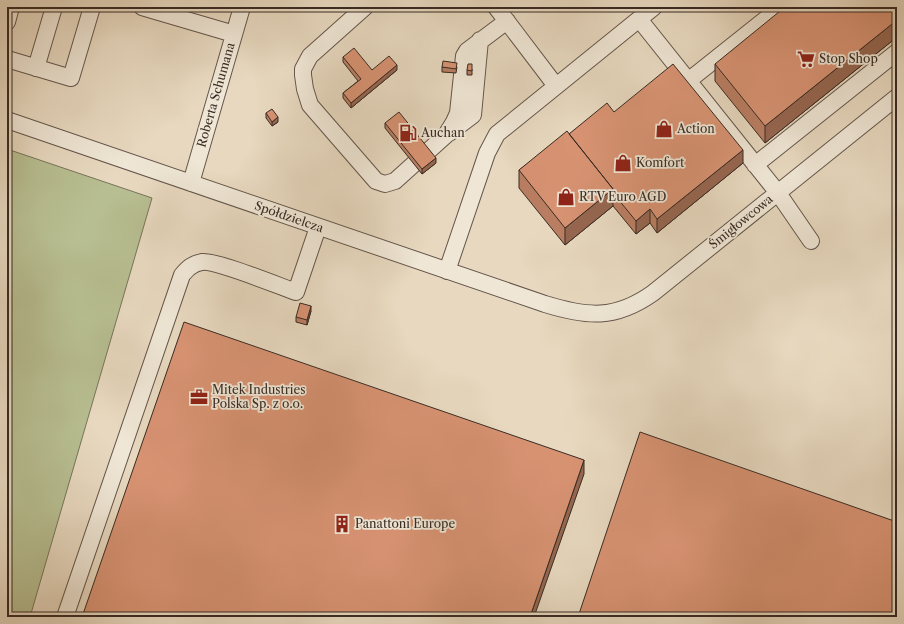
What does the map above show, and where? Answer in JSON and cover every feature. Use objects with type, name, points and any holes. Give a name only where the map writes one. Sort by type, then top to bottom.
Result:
[{"type":"street","points":[[7,22],[11,7]]},
{"type":"street","points":[[36,68],[54,7]]},
{"type":"street","points":[[7,59],[71,78],[92,7]]},
{"type":"street","points":[[142,7],[234,34]]},
{"type":"street","name":"Roberta Schumana","points":[[191,183],[242,7]]},
{"type":"street","points":[[364,7],[307,60],[303,75],[305,89],[310,105],[376,181],[385,184],[395,181],[446,136],[458,113],[464,56],[467,51],[480,40],[507,21]]},
{"type":"street","points":[[496,7],[556,86]]},
{"type":"street","points":[[447,271],[491,142],[505,127],[654,7]]},
{"type":"street","points":[[688,81],[781,7]]},
{"type":"street","points":[[639,19],[778,193],[812,241]]},
{"type":"street","points":[[755,165],[897,52]]},
{"type":"street","name":"Śmigłowcowa","points":[[571,311],[593,314],[608,314],[623,310],[641,301],[897,97]]},
{"type":"street","name":"Spółdzielcza","points":[[7,120],[447,271],[545,304],[571,311]]},
{"type":"street","points":[[65,617],[182,275],[191,265],[204,262],[221,266],[296,292],[318,227]]},
{"type":"green space","points":[[7,149],[152,198],[30,617],[7,617]]},
{"type":"building","name":"Stop Shop","points":[[785,7],[897,7],[897,20],[765,126],[715,64]]},
{"type":"building","points":[[354,48],[372,70],[389,56],[397,65],[351,103],[343,93],[361,79],[343,57]]},
{"type":"building","points":[[443,61],[457,63],[456,69],[442,67]]},
{"type":"building","points":[[468,64],[472,64],[472,71],[467,70]]},
{"type":"building","points":[[673,64],[743,150],[657,219],[650,209],[636,221],[613,193],[613,189],[569,134],[607,103],[614,112]]},
{"type":"building","points":[[272,109],[278,117],[272,122],[266,113]]},
{"type":"building","points":[[399,112],[436,158],[422,169],[385,123]]},
{"type":"building","name":"RTV Euro AGD","points":[[567,131],[613,189],[565,228],[519,170]]},
{"type":"building","points":[[300,303],[311,306],[307,320],[296,317]]},
{"type":"building","name":"Panattoni Europe","points":[[184,322],[584,460],[530,617],[82,617]]},
{"type":"building","points":[[640,432],[897,522],[897,617],[578,617]]},
{"type":"place","name":"Stop Shop","points":[[806,59]]},
{"type":"place","name":"Action","points":[[664,129]]},
{"type":"place","name":"Auchan","points":[[408,133]]},
{"type":"place","name":"Komfort","points":[[623,163]]},
{"type":"place","name":"RTV Euro AGD","points":[[566,197]]},
{"type":"place","name":"Mitek Industries Polska Sp. z o.o.","points":[[199,397]]},
{"type":"place","name":"Panattoni Europe","points":[[342,524]]}]
